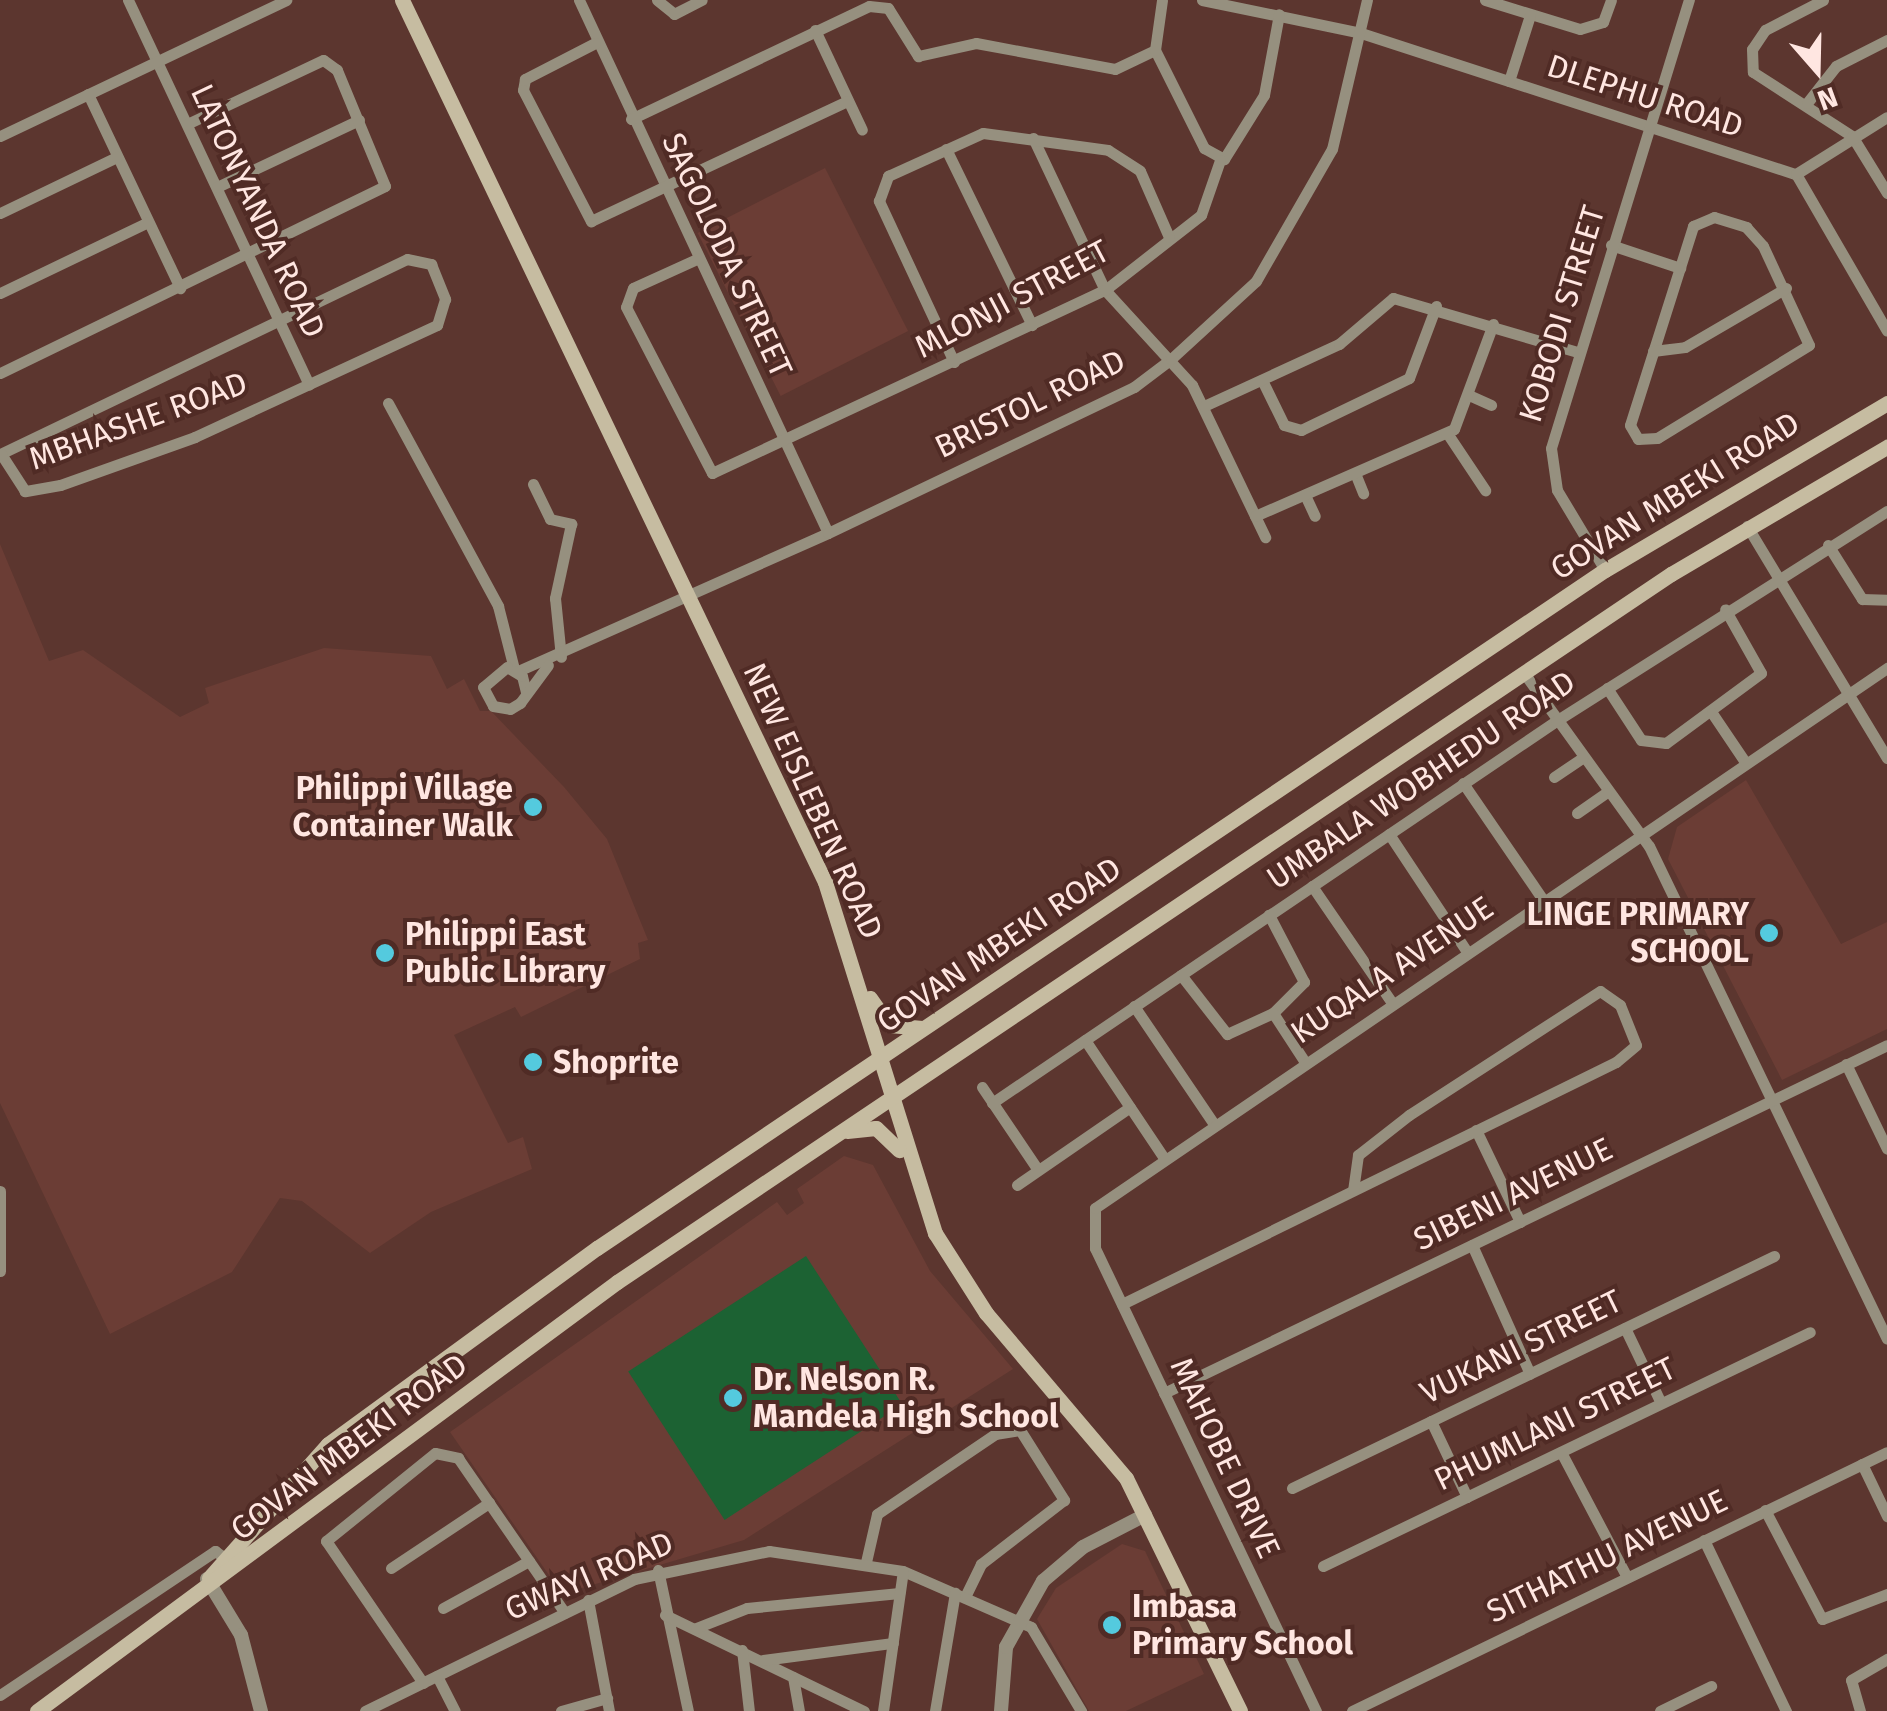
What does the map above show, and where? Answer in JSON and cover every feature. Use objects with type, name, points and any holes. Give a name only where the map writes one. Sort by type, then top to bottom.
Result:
[{"type":"main road","name":"NEW EISLEBEN ROAD","points":[[402,0],[818,866],[858,972],[904,1157],[968,1288],[1102,1444],[1145,1515],[1240,1711]]},
{"type":"main road","name":"GOVAN MBEKI ROAD","points":[[209,1582],[225,1558],[358,1422],[878,1060],[1605,570],[1887,403]]},
{"type":"main road","name":"GOVAN MBEKI ROAD","points":[[37,1711],[209,1582],[830,1137],[1747,526],[1887,447]]},
{"type":"main road","points":[[858,972],[884,1022],[925,1028]]},
{"type":"main road","points":[[830,1137],[876,1128],[904,1157]]},
{"type":"street","name":"LATONYANDA ROAD","points":[[128,0],[310,385]]},
{"type":"street","points":[[0,136],[286,0]]},
{"type":"street","name":"SAGOLODA STREET","points":[[579,0],[595,43],[828,533]]},
{"type":"street","points":[[657,0],[674,14],[702,0]]},
{"type":"street","points":[[1162,0],[1155,50],[1204,148],[1220,160]]},
{"type":"street","name":"DLEPHU ROAD","points":[[1202,0],[1361,33],[1796,174]]},
{"type":"street","name":"BRISTOL ROAD","points":[[516,670],[556,659],[828,533],[1134,386],[1172,360],[1270,262],[1341,125],[1367,0]]},
{"type":"street","points":[[1485,0],[1530,15],[1594,28],[1610,0]]},
{"type":"street","name":"KOBODI STREET","points":[[1605,570],[1551,464],[1578,352],[1689,0]]},
{"type":"street","points":[[1823,0],[1765,30],[1752,48],[1757,78],[1807,103],[1852,136],[1887,192]]},
{"type":"street","points":[[632,119],[815,30],[880,4],[918,56],[976,43],[1115,69],[1155,50]]},
{"type":"street","name":"MLONJI STREET","points":[[699,258],[633,288],[626,308],[704,467],[722,472],[1105,290],[1210,204],[1220,160],[1234,153],[1264,95],[1279,14]]},
{"type":"street","points":[[1509,80],[1530,15]]},
{"type":"street","points":[[815,30],[862,130]]},
{"type":"street","points":[[1807,103],[1836,66],[1887,40]]},
{"type":"street","points":[[595,43],[524,79],[546,138],[591,222],[847,102]]},
{"type":"street","points":[[0,373],[382,190],[384,170],[360,120],[323,60],[188,124]]},
{"type":"street","points":[[88,94],[180,288]]},
{"type":"street","points":[[1887,117],[1796,174],[1887,331]]},
{"type":"street","points":[[217,187],[360,120]]},
{"type":"street","points":[[954,362],[878,196],[888,176],[983,132],[1033,138],[1132,160],[1169,237]]},
{"type":"street","points":[[1033,138],[1105,290],[1172,360],[1204,406],[1265,536]]},
{"type":"street","points":[[946,149],[1032,324]]},
{"type":"street","points":[[0,213],[117,157]]},
{"type":"street","points":[[1714,218],[1746,227],[1786,288],[1809,333],[1803,354],[1648,441],[1630,425],[1680,268],[1694,226],[1714,218]]},
{"type":"street","points":[[0,294],[148,222]]},
{"type":"street","points":[[1611,246],[1680,268]]},
{"type":"street","name":"MBHASHE ROAD","points":[[1,454],[21,488],[38,492],[310,385],[441,322],[448,308],[431,264],[407,259],[279,321]]},
{"type":"street","points":[[1653,352],[1685,347],[1786,288]]},
{"type":"street","points":[[1204,406],[1339,344],[1385,300],[1436,306],[1578,352]]},
{"type":"street","points":[[1262,380],[1284,425],[1301,430],[1409,378],[1436,306]]},
{"type":"street","points":[[1,454],[279,321]]},
{"type":"street","points":[[1255,516],[1447,434],[1471,396],[1494,324]]},
{"type":"street","points":[[1471,396],[1491,405]]},
{"type":"street","points":[[388,404],[498,606],[526,692]]},
{"type":"street","points":[[1447,434],[1485,490]]},
{"type":"street","points":[[1355,473],[1363,492]]},
{"type":"street","points":[[516,670],[488,675],[485,698],[505,710],[556,659],[556,598],[572,524],[550,518],[533,484]]},
{"type":"street","points":[[1305,495],[1315,516]]},
{"type":"street","name":"UMBALA WOBHEDU ROAD","points":[[992,1103],[1556,721],[1778,575],[1887,512]]},
{"type":"street","points":[[1747,526],[1852,690],[1887,758]]},
{"type":"street","points":[[1828,545],[1862,600],[1887,600]]},
{"type":"street","points":[[1608,688],[1648,745],[1666,744],[1761,672],[1725,610]]},
{"type":"street","name":"KUQALA AVENUE","points":[[1090,1226],[1106,1198],[1887,668]]},
{"type":"street","points":[[1524,673],[1638,836],[1887,1339]]},
{"type":"street","points":[[1712,712],[1746,762]]},
{"type":"street","points":[[1554,778],[1582,758]]},
{"type":"street","points":[[1464,784],[1543,900]]},
{"type":"street","points":[[1577,813],[1606,793]]},
{"type":"street","points":[[1389,834],[1467,952]]},
{"type":"street","points":[[1312,886],[1392,1003]]},
{"type":"street","points":[[1181,975],[1227,1034],[1273,1013],[1304,982],[1269,915]]},
{"type":"street","points":[[1122,1304],[1623,1058],[1636,1045],[1616,999],[1600,991],[1409,1115],[1353,1163],[1354,1190]]},
{"type":"street","points":[[1134,1006],[1214,1124]]},
{"type":"street","points":[[1273,1013],[1305,1062]]},
{"type":"street","points":[[1085,1040],[1164,1158]]},
{"type":"street","name":"SIBENI AVENUE","points":[[1164,1393],[1887,1045]]},
{"type":"street","points":[[1846,1064],[1887,1149]]},
{"type":"street","points":[[982,1087],[1038,1170]]},
{"type":"street","points":[[1017,1184],[1130,1107]]},
{"type":"street","points":[[1476,1130],[1520,1222]]},
{"type":"street","points":[[0,1191],[0,1272]]},
{"type":"street","name":"MAHOBE DRIVE","points":[[1090,1226],[1122,1304],[1316,1711]]},
{"type":"street","points":[[1472,1245],[1530,1374]]},
{"type":"street","name":"VUKANI STREET","points":[[1292,1488],[1774,1256]]},
{"type":"street","points":[[1625,1328],[1661,1404]]},
{"type":"street","name":"PHUMLANI STREET","points":[[1323,1566],[1810,1332]]},
{"type":"street","points":[[1431,1421],[1467,1497]]},
{"type":"street","points":[[866,1562],[877,1514],[1015,1428],[1064,1500],[982,1564],[960,1595],[936,1711]]},
{"type":"street","points":[[423,1683],[330,1555],[327,1535],[439,1452],[458,1458],[564,1613]]},
{"type":"street","points":[[1561,1452],[1627,1577]]},
{"type":"street","name":"SITHATHU AVENUE","points":[[1352,1711],[1887,1452]]},
{"type":"street","points":[[1862,1464],[1887,1516]]},
{"type":"street","points":[[392,1568],[489,1503]]},
{"type":"street","points":[[1765,1510],[1822,1619],[1887,1594]]},
{"type":"street","points":[[1001,1711],[1017,1621],[1068,1557],[1145,1515]]},
{"type":"street","points":[[1704,1540],[1786,1711]]},
{"type":"street","name":"GWAYI ROAD","points":[[365,1711],[588,1600],[658,1570],[769,1551],[866,1562],[903,1571],[1017,1621],[1045,1640],[1081,1711]]},
{"type":"street","points":[[0,1695],[215,1552],[225,1558]]},
{"type":"street","points":[[442,1608],[529,1561]]},
{"type":"street","points":[[658,1570],[688,1711]]},
{"type":"street","points":[[883,1711],[903,1571]]},
{"type":"street","points":[[209,1582],[241,1635],[261,1711]]},
{"type":"street","points":[[696,1628],[748,1608],[900,1593]]},
{"type":"street","points":[[561,1711],[608,1704],[588,1600]]},
{"type":"street","points":[[666,1615],[856,1709]]},
{"type":"street","points":[[760,1660],[893,1642]]},
{"type":"street","points":[[742,1650],[749,1711]]},
{"type":"street","points":[[1860,1711],[1851,1680],[1887,1658]]},
{"type":"street","points":[[437,1676],[455,1711]]},
{"type":"street","points":[[793,1677],[799,1711]]},
{"type":"street","points":[[1660,1711],[1712,1686]]},
{"type":"shaded area","points":[[825,168],[908,331],[781,396],[698,233]]},
{"type":"shaded area","points":[[0,544],[49,661],[83,650],[180,717],[209,703],[205,688],[324,648],[431,656],[447,689],[464,679],[480,711],[491,711],[564,787],[607,839],[648,940],[638,943],[640,959],[521,1017],[515,1007],[454,1035],[508,1143],[523,1137],[532,1169],[431,1212],[370,1253],[302,1201],[280,1198],[232,1272],[110,1334],[0,1103]]},
{"type":"shaded area","name":"LINGE PRIMARY SCHOOL","points":[[1746,780],[1841,944],[1887,922],[1887,1029],[1782,1080],[1668,859],[1677,827]]},
{"type":"shaded area","name":"Dr. Nelson R. Mandela High School","points":[[844,1156],[873,1165],[930,1271],[1013,1369],[744,1540],[562,1594],[450,1432],[777,1202],[787,1215],[804,1203],[797,1189]]},
{"type":"shaded area","name":"Imbasa Primary School","points":[[1122,1544],[1145,1551],[1204,1674],[1126,1711],[1089,1711],[1037,1619],[1056,1588]]},
{"type":"green space","points":[[806,1256],[902,1404],[725,1520],[628,1371]]},
{"type":"place","name":"Philippi Village Container Walk","points":[[533,807]]},
{"type":"place","name":"LINGE PRIMARY SCHOOL","points":[[1769,933]]},
{"type":"place","name":"Philippi East Public Library","points":[[385,953]]},
{"type":"place","name":"Shoprite","points":[[533,1062]]},
{"type":"place","name":"Dr. Nelson R. Mandela High School","points":[[733,1398]]},
{"type":"place","name":"Imbasa Primary School","points":[[1112,1625]]}]
